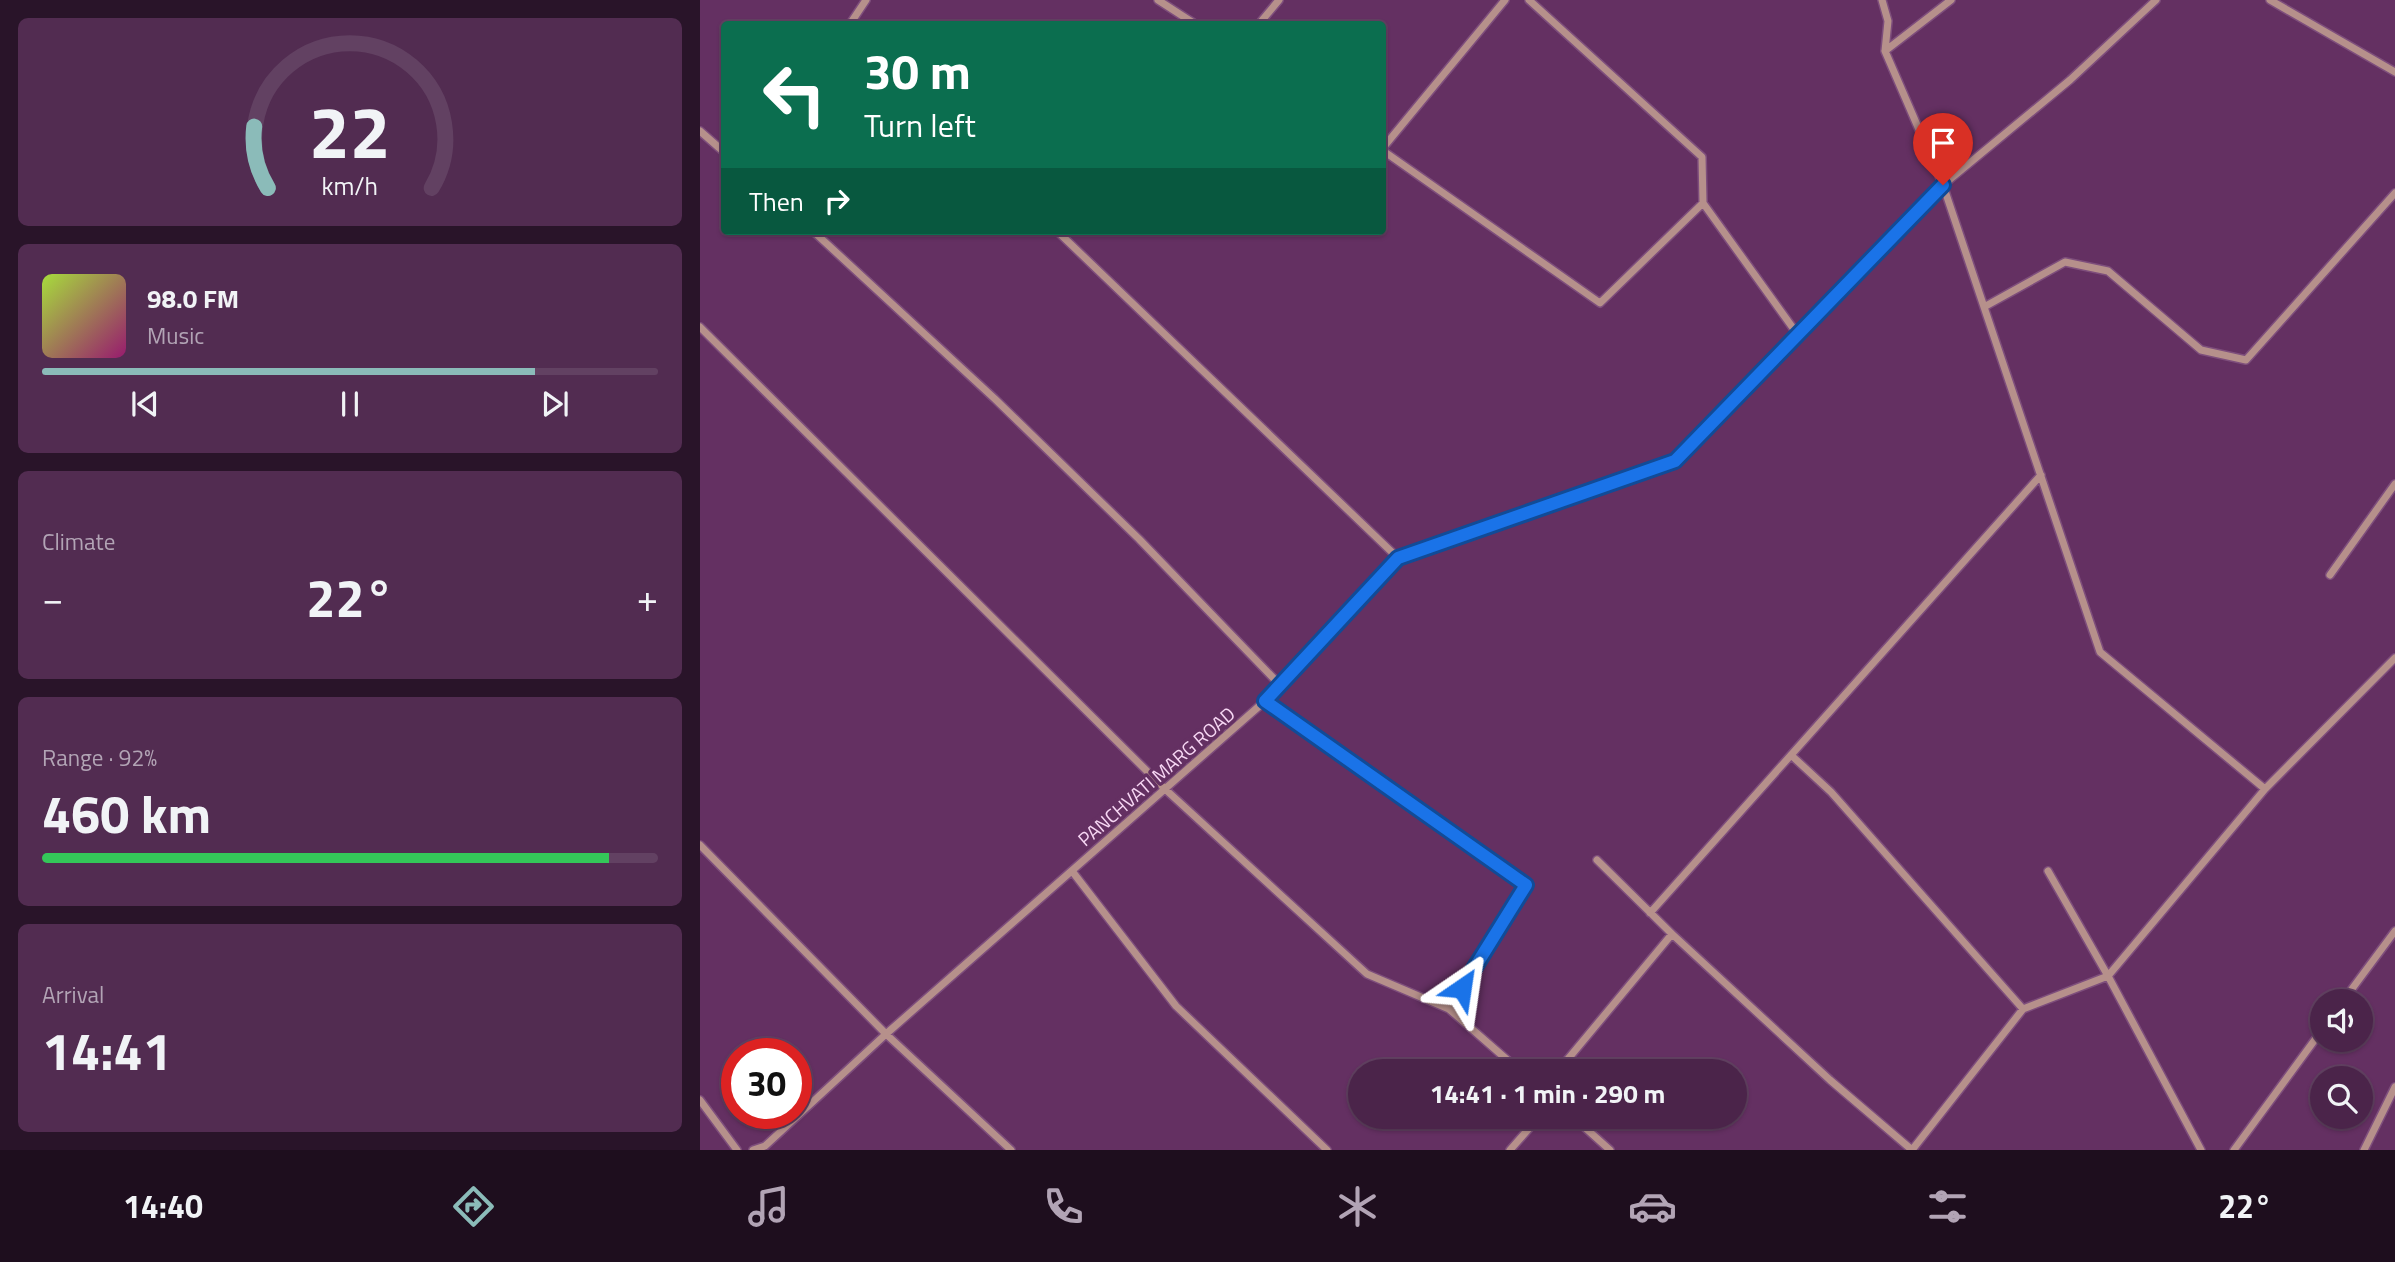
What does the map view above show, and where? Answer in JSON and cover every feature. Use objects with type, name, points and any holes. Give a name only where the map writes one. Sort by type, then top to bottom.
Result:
[{"type":"street","points":[[852,21],[866,0]]},
{"type":"street","points":[[1158,0],[1190,21]]},
{"type":"street","points":[[1262,21],[1279,0]]},
{"type":"street","points":[[1386,145],[1504,0]]},
{"type":"street","points":[[1529,0],[1702,157],[1703,204],[1798,335]]},
{"type":"street","points":[[1882,0],[1888,21],[1885,51],[1943,185],[2100,652],[2265,789]]},
{"type":"street","points":[[1885,51],[1951,0]]},
{"type":"street","name":"PANCHVATI MARG ROAD","points":[[767,1148],[886,1034],[1265,701],[1398,558],[1675,461],[1943,185],[2070,80],[2156,0]]},
{"type":"street","points":[[2270,0],[2395,72]]},
{"type":"street","points":[[700,131],[721,149]]},
{"type":"street","points":[[1386,153],[1600,303],[1703,204]]},
{"type":"street","points":[[1984,307],[2065,262],[2108,271],[2201,350],[2246,360],[2395,193]]},
{"type":"street","points":[[817,235],[995,400],[1139,539],[1280,685]]},
{"type":"street","points":[[1061,235],[1398,558]]},
{"type":"street","points":[[700,327],[1166,789],[1367,974],[1449,1009],[1506,1059]]},
{"type":"street","points":[[1650,913],[2041,475]]},
{"type":"street","points":[[2330,575],[2395,484]]},
{"type":"street","points":[[1597,860],[1672,934],[1830,1080],[1912,1150],[2024,1009],[2108,976],[2265,789],[2395,658]]},
{"type":"street","points":[[1265,701],[1526,885],[1449,1009]]},
{"type":"street","points":[[1791,755],[1831,792],[2024,1009]]},
{"type":"street","points":[[700,845],[886,1034],[1011,1150]]},
{"type":"street","points":[[1072,871],[1176,1006],[1327,1150]]},
{"type":"street","points":[[2048,871],[2108,976],[2201,1150]]},
{"type":"street","points":[[2352,989],[2395,930]]},
{"type":"street","points":[[1568,1059],[1672,934]]},
{"type":"street","points":[[2234,1150],[2310,1046]]},
{"type":"street","points":[[2364,1150],[2395,1087]]},
{"type":"street","points":[[700,1100],[737,1150]]},
{"type":"street","points":[[1510,1150],[1529,1129]]},
{"type":"street","points":[[1587,1129],[1610,1150]]},
{"type":"street","points":[[753,1150],[767,1148]]},
{"type":"route","points":[[1462,988],[1526,885],[1265,701],[1398,558],[1675,461],[1943,185]]}]
